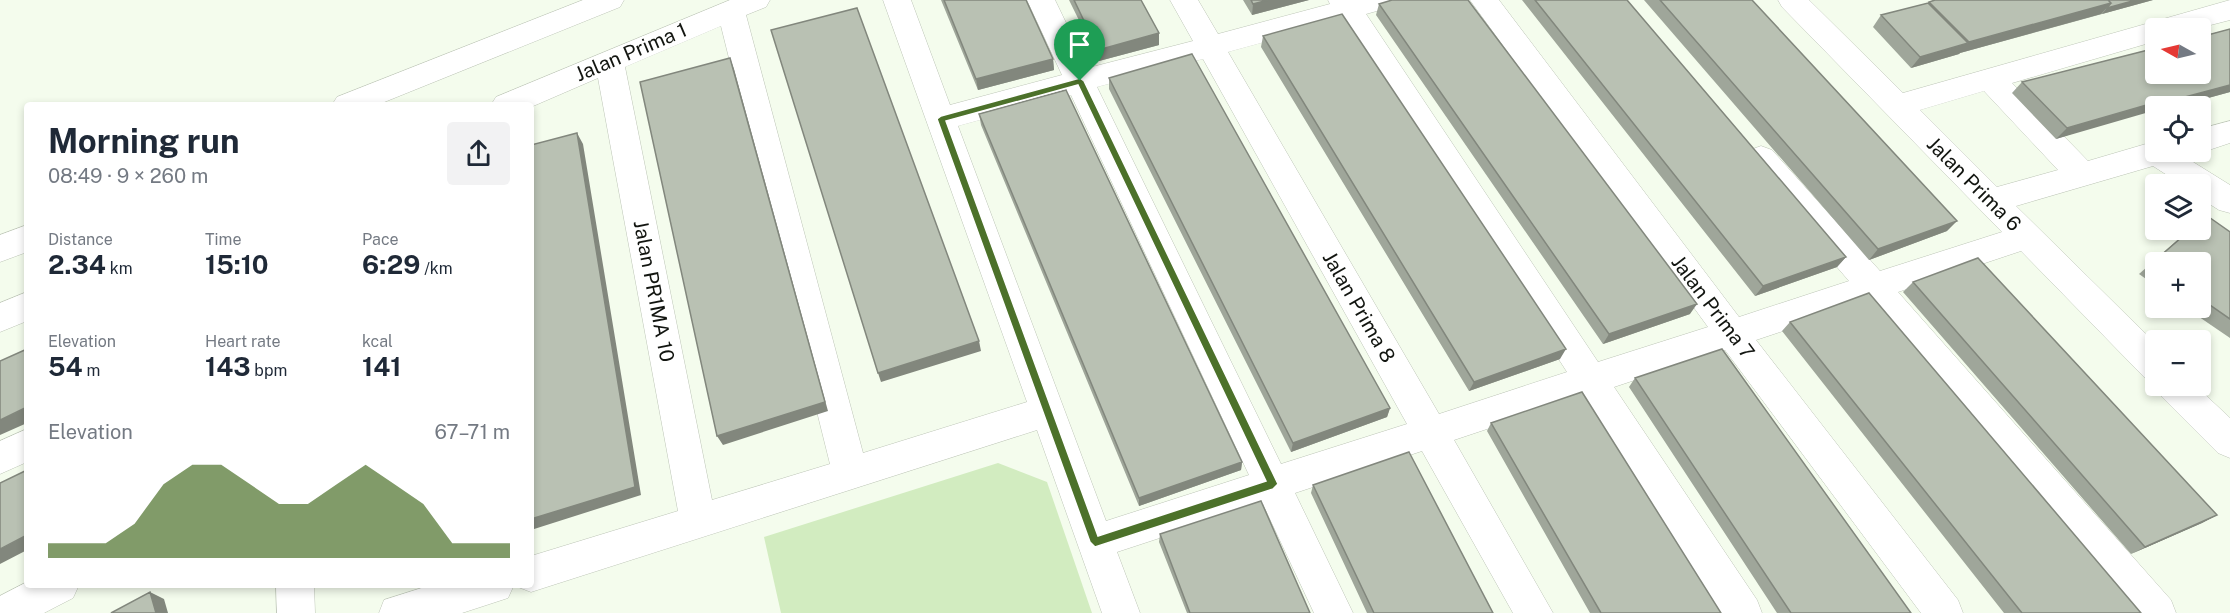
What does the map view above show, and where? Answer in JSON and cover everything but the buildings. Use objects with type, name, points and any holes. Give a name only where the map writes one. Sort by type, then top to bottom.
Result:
[{"type":"street","points":[[355,102],[610,0]]},
{"type":"street","points":[[897,0],[1121,613]]},
{"type":"street","points":[[1041,0],[1334,613]]},
{"type":"street","name":"Jalan Prima 8","points":[[1184,0],[1534,613]]},
{"type":"street","points":[[941,119],[1210,46],[1345,5],[1381,0]]},
{"type":"street","name":"Jalan Prima 7","points":[[1484,0],[1732,334],[1944,613]]},
{"type":"street","name":"Jalan Prima 6","points":[[1792,0],[2145,356]]},
{"type":"street","points":[[744,5],[850,473]]},
{"type":"street","name":"Jalan Prima 1","points":[[513,102],[744,5]]},
{"type":"street","points":[[1345,5],[1743,613]]},
{"type":"street","points":[[2201,18],[2230,10]]},
{"type":"street","points":[[1897,106],[2145,34]]},
{"type":"street","name":"Jalan PR1MA 10","points":[[609,61],[698,521]]},
{"type":"street","points":[[1990,80],[2081,174]]},
{"type":"street","points":[[2211,138],[2230,132]]},
{"type":"street","points":[[1741,134],[2157,613]]},
{"type":"street","points":[[1991,201],[2145,156]]},
{"type":"street","points":[[2173,162],[2230,201]]},
{"type":"street","points":[[1095,542],[2026,237]]},
{"type":"street","points":[[0,249],[24,239]]},
{"type":"street","points":[[0,318],[24,307]]},
{"type":"street","points":[[2184,396],[2230,442]]},
{"type":"street","points":[[534,573],[1049,411]]},
{"type":"street","points":[[0,458],[24,446]]},
{"type":"street","points":[[5,613],[54,588]]},
{"type":"street","points":[[295,588],[296,613]]},
{"type":"street","points":[[398,613],[479,588]]},
{"type":"green space","points":[[998,463],[1047,482],[1092,613],[781,613],[764,537]]},
{"type":"route","points":[[1080,81],[1273,484],[1095,542],[941,119],[1080,81]]}]
